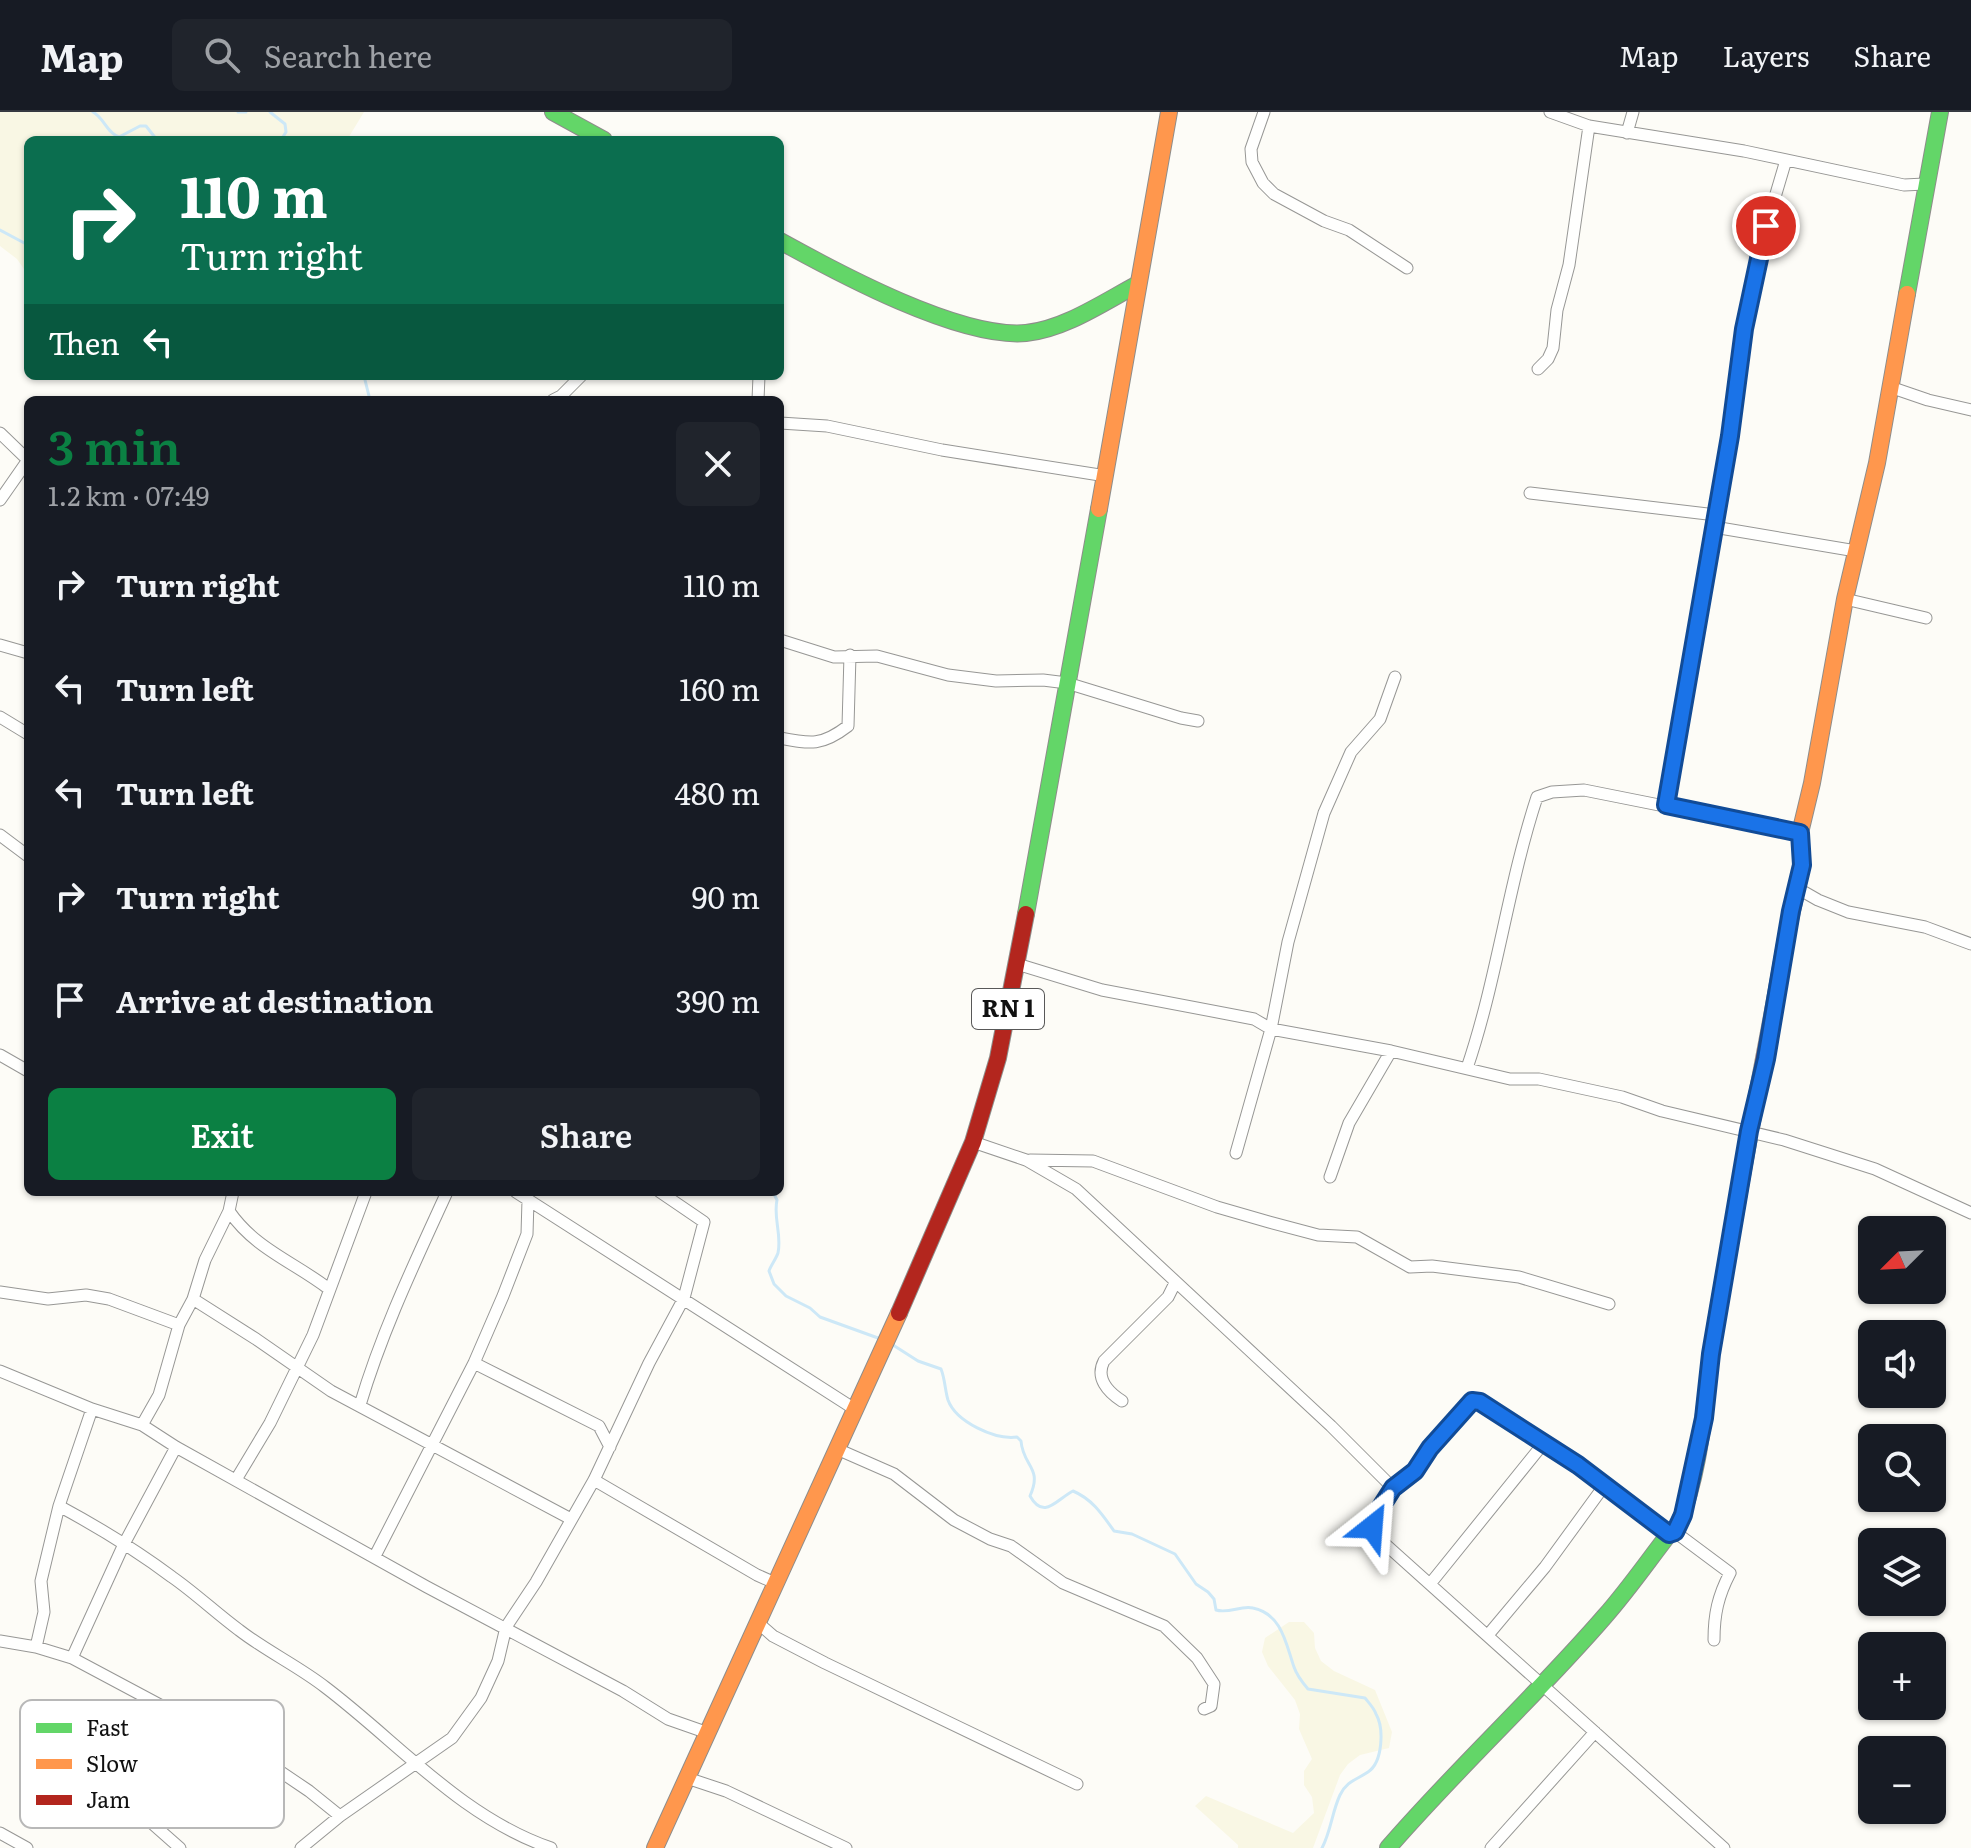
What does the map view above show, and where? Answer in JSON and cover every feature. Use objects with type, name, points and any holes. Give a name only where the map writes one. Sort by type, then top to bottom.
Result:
[{"type":"street","points":[[553,112],[597,136]]},
{"type":"street","name":"RN 1","points":[[655,1848],[940,1223],[973,1142],[998,1058],[1048,799],[1169,112]]},
{"type":"street","points":[[1264,112],[1251,149],[1252,162],[1263,183],[1274,194],[1324,221],[1349,230],[1407,268]]},
{"type":"street","points":[[1550,112],[1589,126],[1744,151],[1904,185],[1925,184]]},
{"type":"street","points":[[1627,133],[1633,112]]},
{"type":"street","points":[[1388,1848],[1423,1807],[1606,1615],[1672,1533],[1686,1504],[1704,1418],[1713,1345],[1749,1131],[1766,1059],[1802,865],[1800,833],[1845,599],[1877,463],[1940,112]]},
{"type":"street","points":[[1538,369],[1553,348],[1557,310],[1569,265],[1589,126]]},
{"type":"street","points":[[1666,805],[1715,521],[1744,329],[1759,251],[1786,160]]},
{"type":"street","points":[[784,243],[815,262],[935,314],[994,331],[1021,333],[1067,322],[1138,284]]},
{"type":"street","points":[[561,396],[577,380]]},
{"type":"street","points":[[1890,387],[1971,410]]},
{"type":"street","points":[[784,423],[827,426],[942,450],[1106,476]]},
{"type":"street","points":[[0,433],[24,456]]},
{"type":"street","points":[[0,500],[24,466]]},
{"type":"street","points":[[1530,493],[1715,521],[1856,551]]},
{"type":"street","points":[[1845,599],[1926,618]]},
{"type":"street","points":[[784,641],[834,657],[877,656],[919,669],[960,676],[996,681],[1067,683],[1198,721]]},
{"type":"street","points":[[0,645],[24,652]]},
{"type":"street","points":[[784,739],[818,743],[832,738],[848,726],[850,655]]},
{"type":"street","points":[[1236,1153],[1271,1029],[1288,942],[1324,813],[1351,752],[1380,719],[1395,677]]},
{"type":"street","points":[[0,717],[24,732]]},
{"type":"street","points":[[1467,1068],[1480,1030],[1490,979],[1537,797],[1552,792],[1584,790],[1800,833]]},
{"type":"street","points":[[0,835],[24,853]]},
{"type":"street","points":[[1797,888],[1848,912],[1925,927],[1971,944]]},
{"type":"street","points":[[1017,964],[1102,990],[1254,1019],[1271,1029],[1391,1051],[1510,1079],[1539,1079],[1622,1097],[1662,1111],[1749,1131],[1875,1169],[1971,1213]]},
{"type":"street","points":[[1330,1177],[1349,1123],[1391,1051]]},
{"type":"street","points":[[2,1059],[24,1069]]},
{"type":"street","points":[[973,1142],[1026,1160],[1076,1189],[1393,1488]]},
{"type":"street","points":[[1026,1160],[1093,1161],[1217,1207],[1269,1222],[1318,1235],[1357,1237],[1410,1267],[1432,1266],[1519,1277],[1609,1304]]},
{"type":"street","points":[[142,1425],[159,1395],[179,1325],[193,1299],[205,1260],[229,1211],[232,1196]]},
{"type":"street","points":[[237,1478],[298,1369],[364,1196]]},
{"type":"street","points":[[360,1405],[372,1363],[402,1288],[445,1196]]},
{"type":"street","points":[[522,1196],[856,1410]]},
{"type":"street","points":[[301,1848],[340,1816],[452,1738],[481,1698],[498,1661],[506,1627],[594,1480],[649,1363],[684,1298],[704,1222],[666,1196]]},
{"type":"street","points":[[375,1556],[474,1363],[527,1234],[528,1200]]},
{"type":"street","points":[[229,1211],[241,1229],[257,1243],[329,1289]]},
{"type":"street","points":[[1122,1401],[1112,1394],[1101,1379],[1099,1369],[1168,1297],[1175,1283]]},
{"type":"street","points":[[0,1292],[48,1299],[86,1295],[109,1299],[179,1325]]},
{"type":"street","points":[[193,1299],[331,1391],[571,1519]]},
{"type":"street","points":[[474,1363],[599,1426],[610,1447]]},
{"type":"street","points":[[0,1371],[92,1409],[142,1425],[176,1447],[237,1478],[427,1587],[623,1691],[668,1719],[708,1733]]},
{"type":"street","points":[[1714,1640],[1714,1613],[1730,1573],[1578,1465],[1480,1402],[1472,1401],[1430,1448],[1415,1471],[1393,1488],[1372,1521],[1375,1535],[1724,1848]]},
{"type":"street","points":[[36,1647],[44,1612],[41,1581],[59,1506],[92,1409]]},
{"type":"street","points":[[1430,1584],[1543,1444]]},
{"type":"street","points":[[72,1658],[124,1544],[176,1447]]},
{"type":"street","points":[[837,1449],[894,1474],[954,1520],[1011,1546],[1063,1583],[1164,1626],[1197,1658],[1214,1684],[1211,1706],[1204,1709]]},
{"type":"street","points":[[594,1480],[775,1583]]},
{"type":"street","points":[[1488,1635],[1545,1567],[1604,1486]]},
{"type":"street","points":[[59,1506],[173,1577],[239,1630],[323,1685],[446,1790],[497,1825],[551,1848]]},
{"type":"street","points":[[757,1622],[773,1636],[825,1663],[1077,1784]]},
{"type":"street","points":[[0,1641],[36,1647],[72,1658],[151,1700]]},
{"type":"street","points":[[1491,1848],[1595,1732]]},
{"type":"street","points":[[284,1774],[340,1816]]},
{"type":"street","points":[[687,1778],[726,1791],[846,1848]]},
{"type":"street","points":[[157,1828],[180,1848]]},
{"type":"street","points":[[0,1833],[27,1848]]},
{"type":"shaded area","points":[[0,112],[364,112],[349,136],[24,136],[24,269],[17,259],[0,246]]},
{"type":"shaded area","points":[[1289,1622],[1304,1622],[1314,1633],[1315,1648],[1321,1661],[1334,1671],[1375,1690],[1392,1732],[1389,1748],[1360,1755],[1348,1764],[1340,1775],[1313,1848],[1238,1848],[1195,1806],[1206,1796],[1293,1833],[1314,1813],[1312,1797],[1304,1785],[1304,1771],[1312,1759],[1299,1729],[1300,1714],[1295,1700],[1268,1666],[1262,1652],[1265,1638]]},
{"type":"waterway","points":[[93,112],[117,136]]},
{"type":"waterway","points":[[238,112],[246,112]]},
{"type":"waterway","points":[[270,112],[285,124],[284,136]]},
{"type":"waterway","points":[[121,136],[140,126],[146,126],[154,136]]},
{"type":"waterway","points":[[0,230],[24,243]]},
{"type":"waterway","points":[[365,380],[369,396]]},
{"type":"waterway","points":[[775,1196],[778,1253],[769,1271],[774,1284],[786,1296],[810,1308],[820,1317],[878,1338]]},
{"type":"waterway","points":[[893,1345],[918,1361],[941,1369],[952,1408],[968,1422],[998,1436],[1017,1437],[1021,1441],[1034,1479],[1030,1496],[1040,1507],[1051,1506],[1073,1491],[1080,1494],[1114,1531],[1132,1534],[1175,1554],[1196,1584],[1214,1599],[1216,1610],[1248,1607],[1271,1617],[1281,1631],[1295,1670],[1308,1689],[1365,1698],[1379,1720],[1381,1736],[1377,1761],[1368,1772],[1343,1790],[1322,1848]]},
{"type":"traffic: fast","points":[[553,112],[597,136]]},
{"type":"traffic: fast","points":[[1907,294],[1940,112]]},
{"type":"traffic: fast","points":[[784,243],[900,301],[968,326],[999,332],[1026,333],[1055,326],[1138,284]]},
{"type":"traffic: fast","points":[[1026,914],[1099,509]]},
{"type":"traffic: fast","points":[[1388,1848],[1579,1646],[1669,1534],[1675,1532],[1695,1468],[1734,1221]]},
{"type":"traffic: slow","points":[[1099,509],[1169,112]]},
{"type":"traffic: slow","points":[[1786,938],[1802,865],[1800,833],[1845,599],[1877,463],[1907,294]]},
{"type":"traffic: slow","points":[[655,1848],[899,1313]]},
{"type":"traffic: jam","points":[[899,1313],[973,1142],[998,1058],[1026,914]]},
{"type":"traffic: jam","points":[[1734,1221],[1786,938]]},
{"type":"route","points":[[1372,1527],[1372,1521],[1393,1488],[1415,1471],[1430,1448],[1472,1401],[1480,1402],[1578,1465],[1669,1534],[1675,1532],[1683,1515],[1704,1418],[1711,1354],[1749,1131],[1766,1059],[1791,911],[1802,865],[1800,833],[1666,805],[1730,436],[1744,329],[1766,226]]}]
